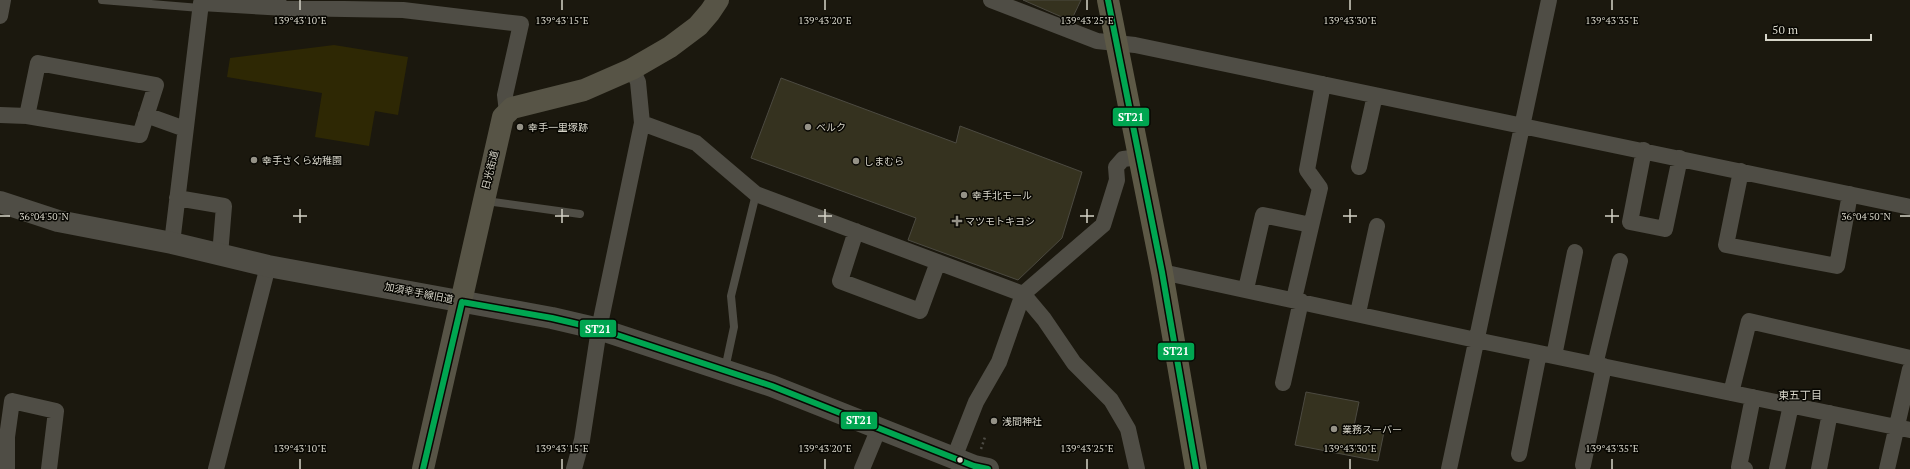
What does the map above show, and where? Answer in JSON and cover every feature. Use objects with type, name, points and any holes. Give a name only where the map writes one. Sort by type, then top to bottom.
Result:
[{"type":"highway","points":[[1108,0],[1162,272],[1196,469]]},
{"type":"main road","points":[[507,112],[512,108],[584,90],[632,69],[670,47],[698,26],[718,0]]},
{"type":"main road","name":"日光街道","points":[[423,469],[462,302],[483,201],[503,117],[507,112]]},
{"type":"street","points":[[0,16],[3,0]]},
{"type":"street","points":[[991,0],[1097,41],[1135,45],[1644,150],[1910,207]]},
{"type":"street","points":[[1449,469],[1549,0]]},
{"type":"street","points":[[172,243],[201,4],[286,8],[403,10],[521,24],[505,95],[507,112]]},
{"type":"street","points":[[0,115],[27,116],[140,135],[156,85],[38,63],[27,116]]},
{"type":"street","points":[[574,469],[582,440],[599,330],[642,124],[638,82],[632,69]]},
{"type":"street","points":[[1282,382],[1311,225],[1320,188],[1307,170],[1323,84]]},
{"type":"street","points":[[1359,167],[1374,95]]},
{"type":"street","points":[[146,115],[185,129]]},
{"type":"street","points":[[642,124],[696,143],[756,194],[1023,294],[1044,319],[1074,363],[1111,400],[1128,429],[1137,469]]},
{"type":"street","points":[[1644,150],[1630,222],[1665,229],[1680,158]]},
{"type":"street","points":[[954,458],[976,402],[999,362],[1023,294],[1103,225],[1117,180],[1116,167],[1123,159],[1140,156]]},
{"type":"street","points":[[1741,171],[1726,244],[1837,266],[1850,194]]},
{"type":"street","points":[[177,198],[224,206],[220,254]]},
{"type":"street","name":"加須幸手線旧道","points":[[0,202],[58,221],[172,243],[268,266],[552,318],[599,330],[772,386],[954,458],[988,469]]},
{"type":"street","points":[[1246,289],[1263,215],[1311,225]]},
{"type":"street","points":[[1358,313],[1377,226]]},
{"type":"street","points":[[856,232],[840,281],[920,311],[938,262]]},
{"type":"street","points":[[1554,356],[1575,252]]},
{"type":"street","points":[[1583,465],[1620,262]]},
{"type":"street","points":[[216,469],[268,266]]},
{"type":"street","points":[[1162,272],[1298,300],[1476,340],[1903,429]]},
{"type":"street","points":[[1731,393],[1749,321],[1910,358]]},
{"type":"street","points":[[1519,454],[1538,353]]},
{"type":"street","points":[[1887,469],[1903,429],[1910,369]]},
{"type":"street","points":[[1746,469],[1739,468],[1753,397]]},
{"type":"street","points":[[7,469],[7,437],[12,401],[56,411],[49,469]]},
{"type":"street","points":[[1777,469],[1791,405]]},
{"type":"street","points":[[1819,469],[1830,414]]},
{"type":"street","points":[[862,469],[879,428]]},
{"type":"lane","points":[[102,0],[201,4]]},
{"type":"lane","points":[[725,370],[734,327],[731,296],[756,194]]},
{"type":"lane","points":[[483,201],[580,214]]},
{"type":"shaded area","points":[[334,45],[408,57],[398,115],[375,111],[369,146],[315,137],[322,93],[227,77],[230,58]]},
{"type":"building","points":[[1023,0],[1081,0],[1071,21]]},
{"type":"building","name":"幸手北モール","points":[[781,78],[956,143],[960,126],[1082,172],[1062,238],[1018,280],[908,240],[916,218],[751,158]]},
{"type":"building","name":"業務スーパー","points":[[1306,392],[1359,402],[1354,426],[1384,432],[1378,461],[1295,445]]},
{"type":"transit line","name":"ST21","points":[[1108,0],[1162,272],[1196,469]]},
{"type":"transit line","name":"ST21","points":[[462,302],[552,318],[599,329],[772,386],[974,466],[988,469]]},
{"type":"transit line","name":"ST21","points":[[423,469],[462,302]]},
{"type":"place","name":"幸手一里塚跡","points":[[520,127]]},
{"type":"place","name":"ベルク","points":[[808,127]]},
{"type":"place","name":"幸手さくら幼稚園","points":[[254,160]]},
{"type":"place","name":"しまむら","points":[[856,161]]},
{"type":"place","name":"幸手北モール","points":[[964,195]]},
{"type":"place","name":"マツモトキヨシ","points":[[957,221]]},
{"type":"place","name":"浅間神社","points":[[994,421]]},
{"type":"place","name":"業務スーパー","points":[[1334,429]]},
{"type":"district","name":"東五丁目","points":[[1800,395]]}]
